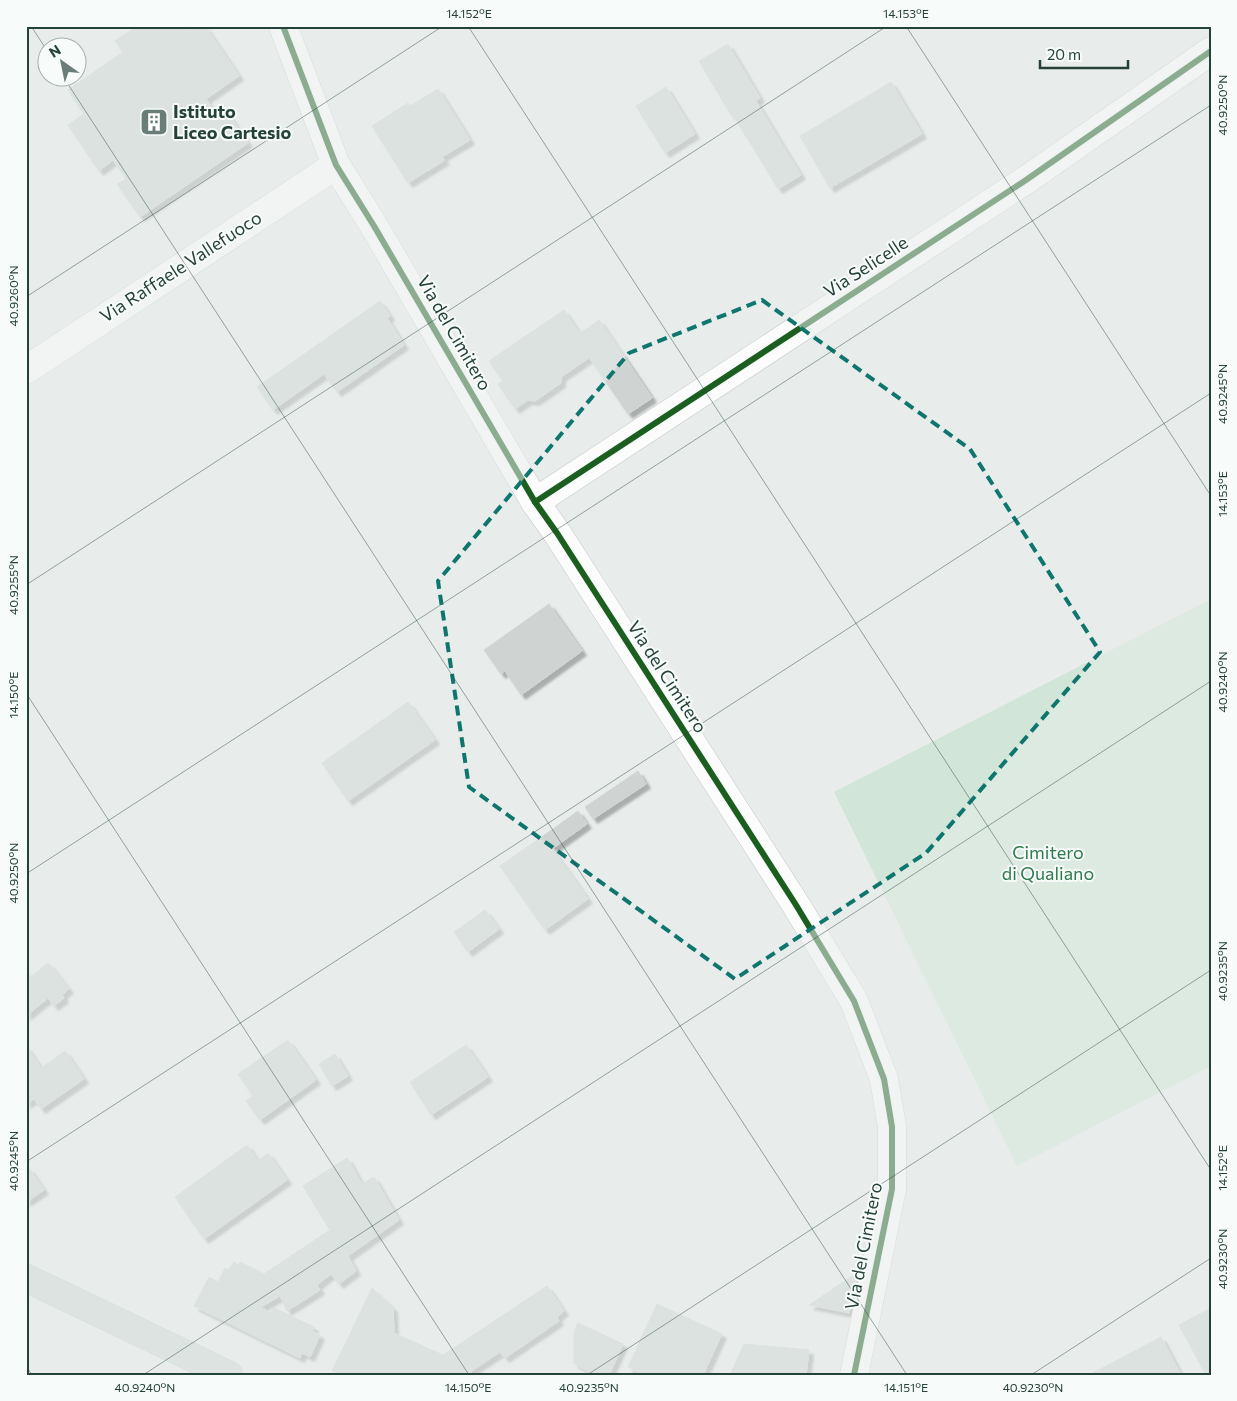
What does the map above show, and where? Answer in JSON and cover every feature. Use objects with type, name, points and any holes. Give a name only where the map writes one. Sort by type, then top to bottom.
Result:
[{"type":"main road","points":[[26,1278],[224,1374]]},
{"type":"street","name":"Via del Cimitero","points":[[283,26],[336,165],[374,226],[535,502],[796,905],[854,1001],[884,1079],[892,1127],[892,1189],[854,1375]]},
{"type":"street","name":"Via Selicelle","points":[[535,502],[1026,180],[1211,51]]},
{"type":"street","name":"Via Raffaele Vallefuoco","points":[[26,370],[336,165]]},
{"type":"highlighted area","points":[[762,300],[970,449],[1100,652],[926,853],[735,979],[469,787],[438,581],[629,353]]},
{"type":"green space","name":"Cimitero di Qualiano","points":[[1211,599],[1211,1069],[1209,1067],[1017,1166],[834,792]]},
{"type":"building","name":"Istituto Liceo Cartesio","points":[[137,26],[182,26],[185,31],[192,26],[205,26],[239,76],[206,99],[219,118],[227,112],[248,143],[140,217],[117,184],[126,179],[113,160],[99,171],[68,125],[84,114],[68,90],[71,88],[88,88],[88,76],[123,52],[115,41]]},
{"type":"building","points":[[728,44],[760,98],[731,115],[699,61]]},
{"type":"building","points":[[891,82],[922,134],[830,188],[800,136]]},
{"type":"building","points":[[666,87],[695,134],[665,153],[636,106]]},
{"type":"building","points":[[438,89],[470,140],[442,157],[445,160],[408,183],[372,126],[408,103],[410,106]]},
{"type":"building","points":[[756,101],[762,111],[739,125],[733,114]]},
{"type":"building","points":[[762,111],[787,153],[765,167],[739,125]]},
{"type":"building","points":[[787,153],[801,175],[778,189],[765,167]]},
{"type":"building","points":[[380,301],[390,316],[387,318],[404,345],[337,392],[324,374],[273,410],[257,387]]},
{"type":"building","points":[[564,310],[579,333],[575,337],[589,358],[561,377],[561,383],[535,401],[528,400],[515,409],[498,384],[503,381],[489,361]]},
{"type":"building","points":[[599,320],[652,398],[628,414],[575,337]]},
{"type":"building","points":[[549,604],[582,651],[521,695],[505,671],[501,674],[484,650]]},
{"type":"building","points":[[408,702],[435,740],[348,801],[322,763]]},
{"type":"building","points":[[638,771],[646,784],[593,819],[585,807]]},
{"type":"building","points":[[578,811],[587,824],[552,849],[543,836]]},
{"type":"building","points":[[543,836],[588,899],[545,930],[500,866]]},
{"type":"building","points":[[485,910],[499,929],[468,952],[454,932]]},
{"type":"building","points":[[48,963],[69,989],[62,995],[64,998],[54,1006],[48,998],[26,1016],[26,972],[31,977]]},
{"type":"building","points":[[288,1040],[316,1080],[260,1120],[246,1101],[253,1096],[238,1074]]},
{"type":"building","points":[[466,1045],[488,1077],[431,1115],[410,1082]]},
{"type":"building","points":[[26,1046],[41,1068],[65,1051],[84,1079],[41,1109],[34,1099],[26,1104]]},
{"type":"building","points":[[335,1054],[348,1076],[332,1086],[319,1064]]},
{"type":"building","points":[[247,1145],[258,1161],[268,1153],[287,1180],[204,1239],[175,1197]]},
{"type":"building","points":[[347,1158],[362,1184],[374,1177],[399,1220],[348,1256],[356,1271],[339,1284],[331,1274],[317,1285],[320,1290],[287,1311],[280,1296],[261,1307],[270,1313],[274,1308],[314,1327],[312,1331],[320,1335],[310,1357],[302,1353],[300,1358],[194,1306],[209,1277],[218,1282],[225,1268],[228,1270],[234,1262],[238,1265],[240,1262],[264,1274],[330,1230],[303,1186]]},
{"type":"building","points":[[29,1168],[44,1190],[26,1202],[26,1171]]},
{"type":"building","points":[[858,1272],[849,1313],[809,1305]]},
{"type":"building","points":[[547,1286],[564,1311],[557,1317],[559,1321],[505,1358],[500,1352],[470,1372],[475,1375],[340,1375],[332,1371],[372,1288],[393,1308],[394,1333],[443,1355]]},
{"type":"building","points":[[657,1304],[722,1334],[703,1375],[644,1375],[628,1367]]},
{"type":"building","points":[[1211,1308],[1211,1373],[1206,1375],[1179,1325]]},
{"type":"building","points":[[578,1323],[623,1344],[609,1375],[595,1375],[574,1363],[574,1333]]},
{"type":"building","points":[[1161,1337],[1181,1375],[1089,1375]]},
{"type":"building","points":[[744,1344],[809,1350],[806,1375],[730,1375]]},
{"type":"cycle path","points":[[283,26],[336,165],[374,226],[535,502],[557,533],[796,905],[854,1001],[884,1079],[892,1127],[892,1189],[854,1375]]},
{"type":"cycle path","points":[[535,502],[1026,180],[1211,51]]},
{"type":"place","name":"Istituto Liceo Cartesio","points":[[154,122]]}]
